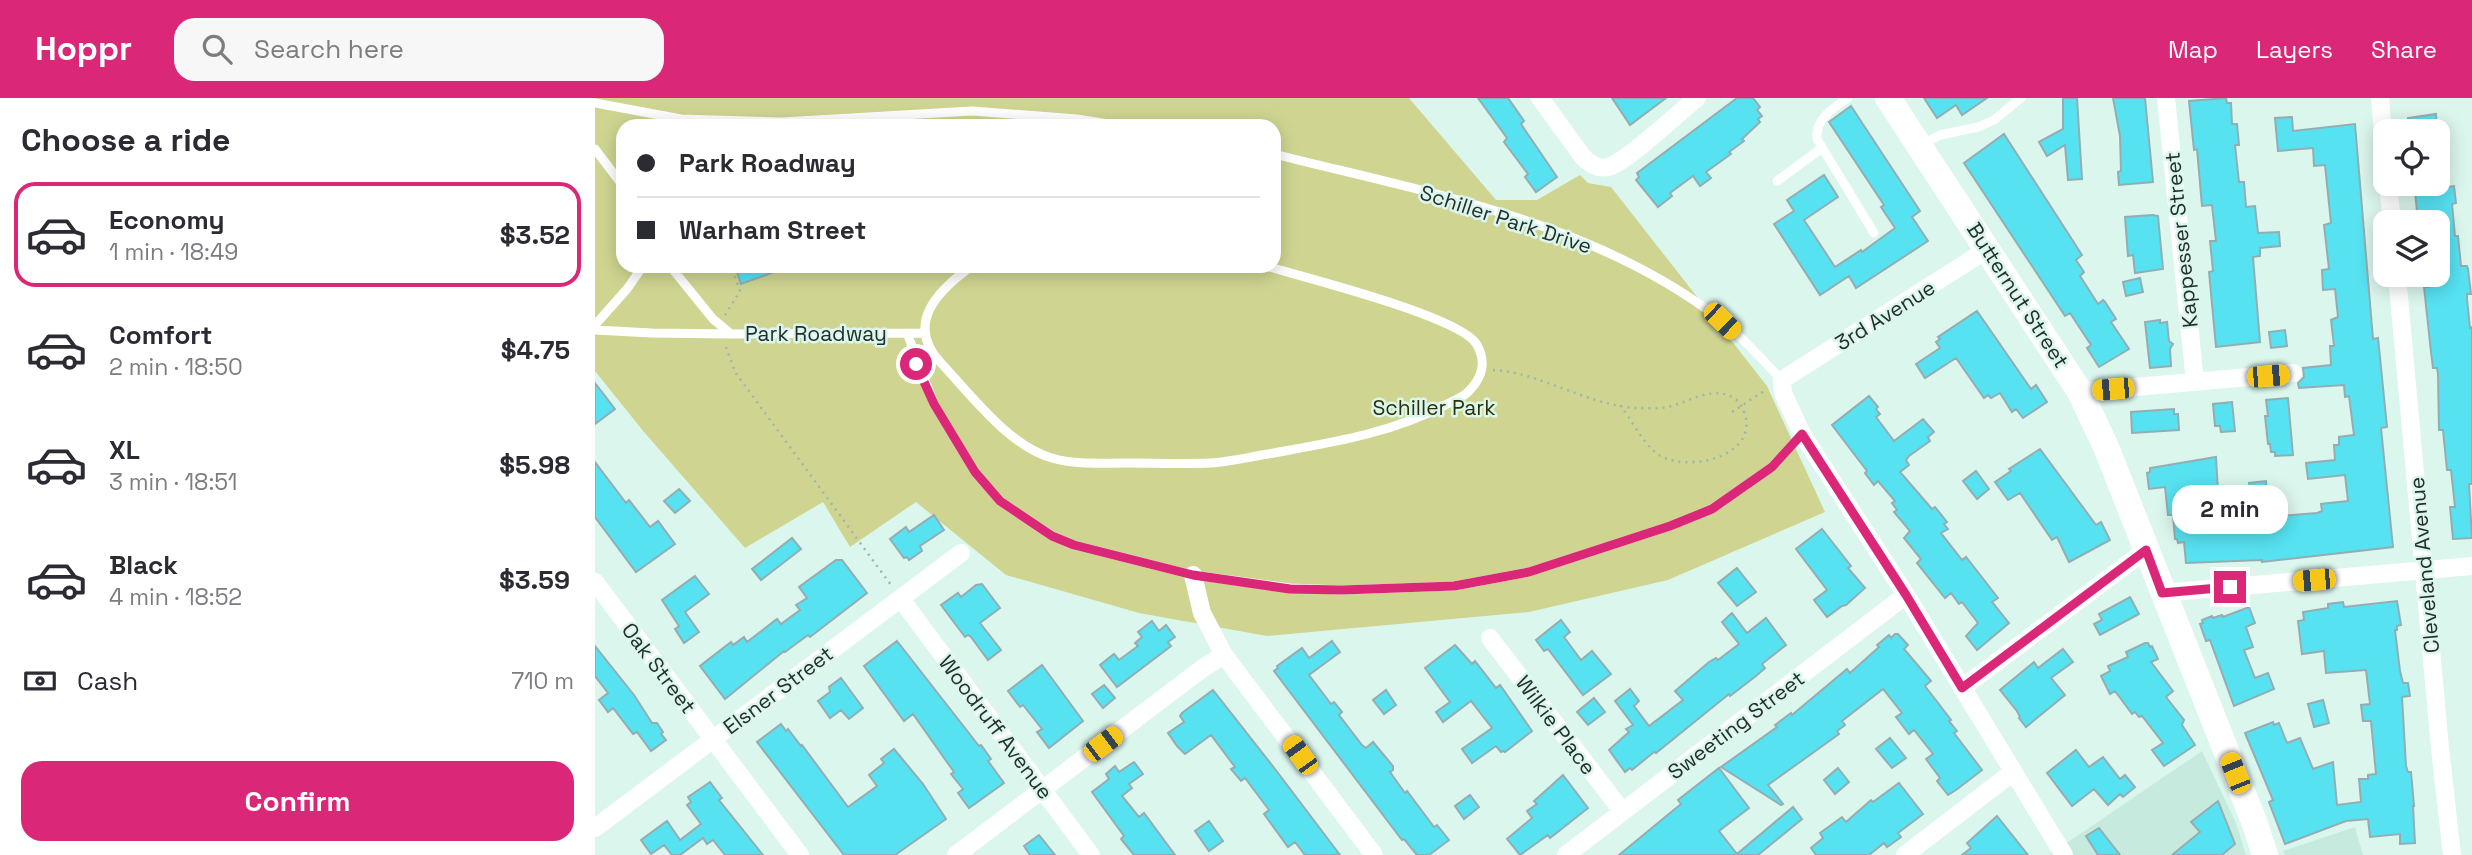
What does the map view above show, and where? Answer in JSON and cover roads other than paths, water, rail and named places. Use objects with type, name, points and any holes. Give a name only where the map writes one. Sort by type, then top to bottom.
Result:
[{"type":"street","points":[[1540,98],[1583,157],[1591,165],[1604,168],[1621,161],[1697,98]]},
{"type":"street","name":"Butternut Street","points":[[1888,98],[2080,392],[2105,447],[2265,855]]},
{"type":"street","name":"Kappesser Street","points":[[2166,98],[2195,382]]},
{"type":"street","points":[[2380,98],[2382,119]]},
{"type":"street","name":"3rd Avenue","points":[[1777,383],[1988,249]]},
{"type":"street","name":"Cleveland Avenue","points":[[2398,287],[2452,855]]},
{"type":"street","points":[[2080,392],[2293,373]]},
{"type":"street","points":[[1777,383],[1802,434],[1906,595],[2064,855]]},
{"type":"street","points":[[1962,688],[2146,550]]},
{"type":"street","name":"Elsner Street","points":[[595,828],[961,554]]},
{"type":"street","points":[[2162,593],[2472,566]]},
{"type":"street","points":[[1193,575],[1202,613],[1224,655],[1374,855]]},
{"type":"street","name":"Oak Street","points":[[595,582],[800,855]]},
{"type":"street","name":"Sweeting Street","points":[[1566,855],[1906,595]]},
{"type":"street","name":"Woodruff Avenue","points":[[901,599],[1091,855]]},
{"type":"street","name":"Wilkie Place","points":[[1490,638],[1622,811]]},
{"type":"street","points":[[956,855],[1203,667],[1224,655]]},
{"type":"street","points":[[1905,855],[2013,772]]},
{"type":"lane","points":[[1848,98],[1821,120],[1816,130],[1817,139],[1874,233]]},
{"type":"lane","points":[[1920,146],[1940,135],[1978,127],[1994,120],[2021,98]]},
{"type":"lane","points":[[595,103],[681,119]]},
{"type":"lane","points":[[853,119],[972,111],[1077,119]]},
{"type":"lane","points":[[1777,181],[1822,148]]},
{"type":"lane","points":[[595,149],[616,177]]},
{"type":"lane","name":"Schiller Park Drive","points":[[1281,156],[1463,202],[1571,236],[1636,266],[1722,321],[1777,383]]},
{"type":"lane","points":[[962,273],[932,304],[924,321],[923,333],[928,350],[999,424],[1031,450],[1053,459],[1097,463],[1213,463],[1355,439],[1432,412],[1467,394],[1480,378],[1483,361],[1477,343],[1466,332],[1417,312],[1281,271]]},
{"type":"lane","points":[[595,327],[638,273]]},
{"type":"lane","name":"Park Roadway","points":[[676,273],[726,334],[907,333],[934,404],[975,472],[1000,501],[1052,536],[1074,545],[1193,575],[1290,589],[1454,586],[1529,572],[1670,526],[1712,509],[1772,467],[1802,434]]},
{"type":"lane","points":[[595,327],[652,333],[726,334]]},
{"type":"lane","points":[[907,333],[923,333]]},
{"type":"park label","name":"Schiller Park","points":[[1434,407]]}]
